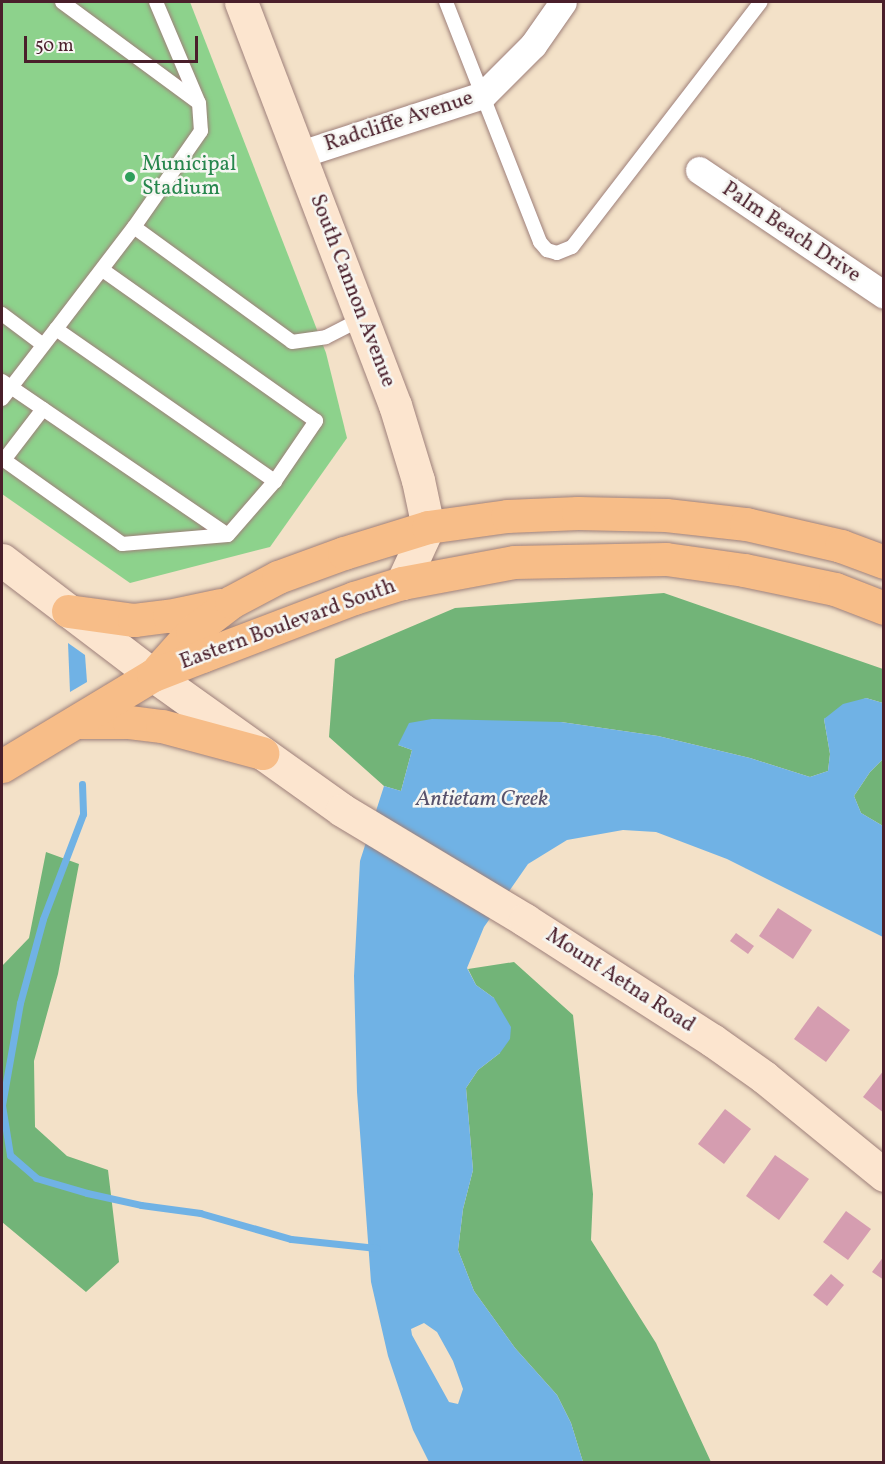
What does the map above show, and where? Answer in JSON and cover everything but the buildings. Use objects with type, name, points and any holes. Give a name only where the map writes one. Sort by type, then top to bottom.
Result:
[{"type":"main road","name":"Eastern Boulevard South","points":[[153,675],[192,632],[231,602],[278,577],[344,553],[428,527],[507,516],[578,513],[666,515],[746,524],[841,546],[884,562]]},
{"type":"main road","name":"Eastern Boulevard South","points":[[2,766],[153,675],[293,621],[402,583],[514,562],[666,559],[744,570],[835,589],[884,608]]},
{"type":"main road","points":[[68,611],[134,620],[169,616],[231,602]]},
{"type":"main road","points":[[74,722],[129,722],[162,726],[262,753]]},
{"type":"street","name":"South Cannon Avenue","points":[[241,2],[395,405],[418,480],[428,527]]},
{"type":"street","name":"Radcliffe Avenue","points":[[301,154],[483,95],[533,45],[563,2]]},
{"type":"street","name":"Palm Beach Drive","points":[[699,170],[884,296]]},
{"type":"street","points":[[402,583],[428,527]]},
{"type":"street","name":"Mount Aetna Road","points":[[2,560],[153,675],[342,810],[525,920],[712,1040],[764,1077],[884,1175]]},
{"type":"lane","points":[[62,2],[199,103]]},
{"type":"lane","points":[[2,399],[6,384],[56,329],[103,270],[201,131],[199,103],[156,2]]},
{"type":"lane","points":[[446,2],[540,242],[547,250],[557,253],[572,247],[761,2]]},
{"type":"lane","points":[[134,226],[292,342],[326,337],[361,318]]},
{"type":"lane","points":[[42,409],[4,460],[122,544],[228,535],[275,481],[316,421],[103,270]]},
{"type":"lane","points":[[2,314],[42,344]]},
{"type":"lane","points":[[56,329],[275,481]]},
{"type":"lane","points":[[6,384],[228,535]]},
{"type":"green space","name":"Municipal Stadium","points":[[2,2],[190,2],[326,353],[347,438],[270,547],[130,583],[2,494]]},
{"type":"green space","points":[[664,593],[883,669],[883,703],[866,698],[824,719],[830,754],[828,771],[810,777],[750,758],[658,736],[561,722],[398,745],[412,750],[401,791],[384,786],[329,737],[335,659],[455,608]]},
{"type":"green space","points":[[883,759],[883,826],[861,813],[854,796],[870,772]]},
{"type":"green space","points":[[46,852],[79,864],[58,974],[34,1061],[35,1127],[67,1156],[108,1170],[119,1262],[86,1292],[2,1222],[2,966],[29,938]]},
{"type":"green space","points":[[514,962],[573,1015],[593,1194],[591,1240],[656,1343],[711,1462],[583,1462],[571,1423],[557,1395],[515,1348],[474,1291],[458,1250],[463,1209],[473,1170],[466,1088],[478,1070],[500,1053],[494,998],[476,985],[468,969]]},
{"type":"water","points":[[68,643],[85,655],[87,682],[70,692]]},
{"type":"water","name":"Antietam Creek","points":[[866,698],[883,703],[883,759],[870,772],[854,796],[861,813],[883,826],[883,937],[727,859],[656,832],[623,830],[567,840],[528,864],[484,927],[467,968],[476,985],[494,998],[511,1027],[510,1039],[500,1053],[478,1070],[466,1088],[473,1170],[463,1209],[458,1250],[474,1291],[515,1348],[557,1395],[571,1423],[583,1462],[429,1462],[413,1430],[388,1356],[371,1282],[357,1092],[354,976],[360,861],[384,786],[401,791],[412,750],[398,745],[409,723],[432,719],[561,722],[658,736],[750,758],[810,777],[828,771],[830,754],[824,719],[843,704]],"holes":[[[424,1323],[437,1332],[453,1361],[463,1389],[458,1404],[449,1402],[412,1335],[411,1329]]]},
{"type":"waterway","points":[[82,784],[83,814],[43,919],[20,1003],[2,1105],[10,1155],[36,1178],[87,1193],[141,1205],[200,1213],[291,1239],[377,1248]]},
{"type":"place","name":"Municipal Stadium","points":[[130,177]]}]
